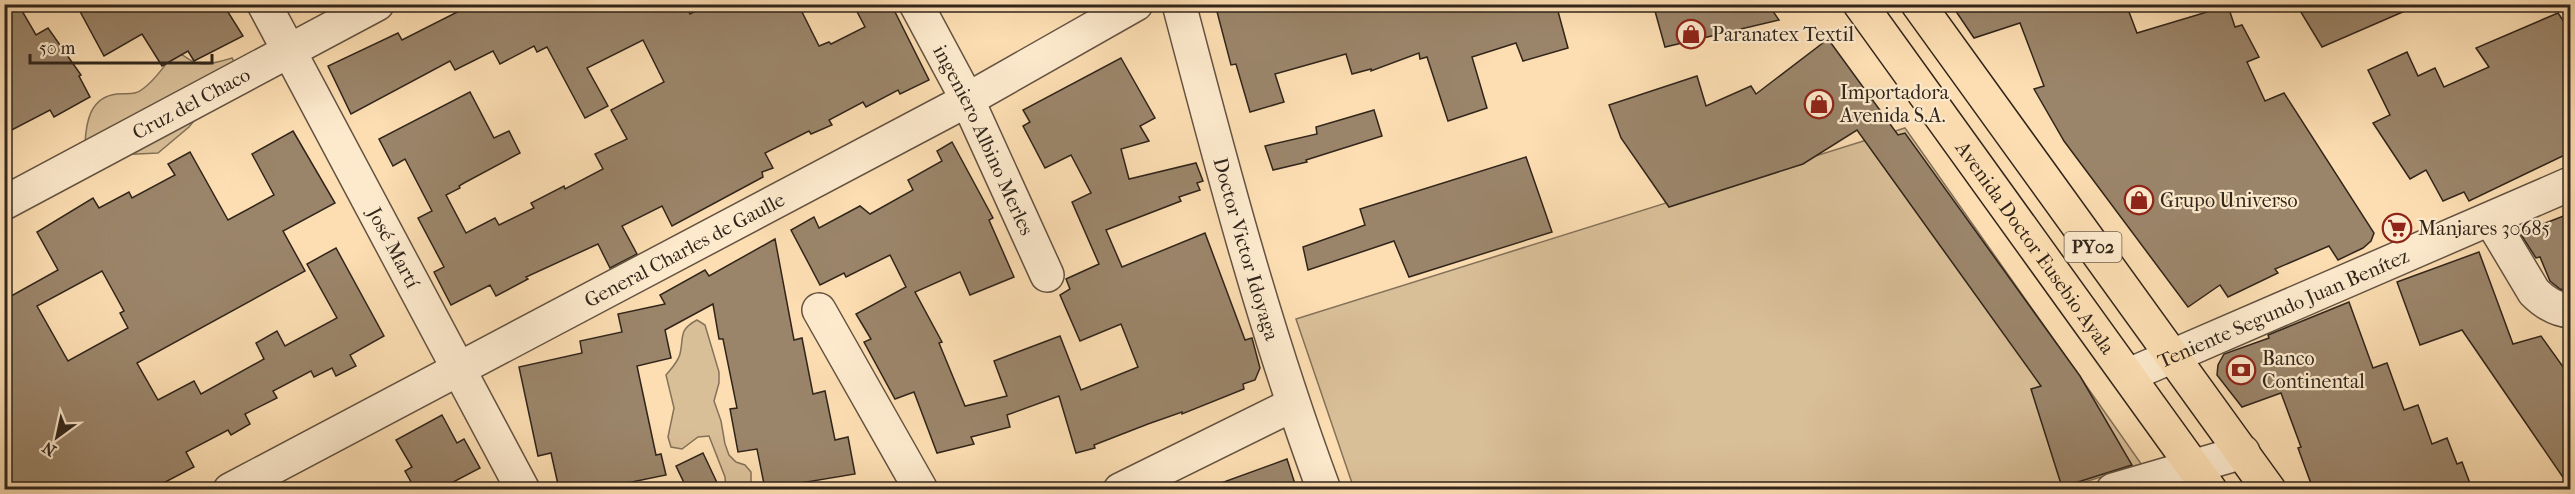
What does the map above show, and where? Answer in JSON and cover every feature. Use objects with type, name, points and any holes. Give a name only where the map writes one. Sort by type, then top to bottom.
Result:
[{"type":"highway","name":"Avenida Doctor Eusebio Ayala","points":[[1860,4],[2202,478]]},
{"type":"highway","name":"PY02","points":[[1918,4],[2269,489]]},
{"type":"street","name":"José Martí","points":[[264,4],[523,489]]},
{"type":"street","name":"Cruz del Chaco","points":[[4,202],[378,4]]},
{"type":"street","name":"ingeniero Albino Merles","points":[[916,4],[967,99],[1047,275]]},
{"type":"street","name":"General Charles de Gaulle","points":[[230,489],[967,99],[1136,4]]},
{"type":"street","name":"Doctor Victor Idoyaga","points":[[1179,4],[1235,217],[1292,405],[1324,489]]},
{"type":"street","name":"Teniente Segundo Juan Benítez","points":[[2129,375],[2571,184]]},
{"type":"street","points":[[2491,220],[2534,292],[2543,301],[2558,309],[2571,310]]},
{"type":"street","points":[[819,310],[921,489]]},
{"type":"street","points":[[1120,489],[1292,405]]},
{"type":"street","points":[[2113,489],[2202,478],[2242,452]]},
{"type":"shaded area","points":[[175,52],[201,64],[232,58],[237,67],[189,127],[158,153],[95,156],[85,144],[88,119],[95,105],[108,96],[141,91],[157,76]]},
{"type":"shaded area","points":[[1905,128],[2142,465],[2057,490],[1354,489],[1296,319]]},
{"type":"shaded area","points":[[697,320],[705,325],[719,372],[719,383],[714,401],[721,421],[725,444],[729,455],[736,462],[745,465],[751,472],[751,489],[726,489],[725,477],[709,436],[698,437],[682,449],[671,447],[668,437],[674,408],[666,375],[679,357],[684,331]]},
{"type":"building","points":[[4,4],[18,4],[36,35],[48,28],[81,75],[79,76],[90,97],[54,117],[50,110],[4,134]]},
{"type":"building","points":[[76,4],[223,4],[243,36],[194,61],[188,51],[162,66],[142,34],[104,56]]},
{"type":"building","points":[[473,4],[685,4],[690,14],[709,4],[798,4],[819,46],[829,42],[831,44],[865,27],[853,4],[891,4],[929,80],[900,94],[898,90],[866,107],[863,102],[829,120],[832,125],[811,134],[809,131],[765,153],[773,168],[762,172],[763,177],[672,226],[662,206],[622,226],[637,254],[610,268],[598,244],[526,277],[528,279],[496,296],[490,285],[451,305],[434,272],[444,267],[418,218],[432,211],[405,159],[393,166],[379,139],[470,92],[494,138],[509,131],[520,153],[446,195],[466,233],[495,218],[499,225],[534,208],[531,203],[564,186],[565,189],[603,169],[595,154],[627,139],[611,110],[664,82],[643,40],[587,68],[608,106],[585,118],[547,47],[537,52],[534,46],[500,64],[493,51],[455,70],[450,61],[351,114],[328,66],[398,33],[402,40]]},
{"type":"building","points":[[1215,4],[1556,4],[1568,48],[1523,61],[1516,43],[1472,57],[1487,108],[1448,121],[1427,57],[1420,59],[1419,53],[1371,71],[1371,69],[1352,74],[1346,54],[1275,74],[1284,102],[1250,112],[1236,64],[1231,65]]},
{"type":"building","name":"Paranatex Textil","points":[[1653,4],[1768,4],[1779,20],[1665,47]]},
{"type":"building","points":[[1951,4],[2126,4],[2137,33],[2207,12],[2204,4],[2224,4],[2226,10],[2229,9],[2235,27],[2242,25],[2259,57],[2247,62],[2265,101],[2284,93],[2374,233],[2371,241],[2363,248],[2338,260],[2329,246],[2275,269],[2278,273],[2228,297],[2220,285],[2188,307],[2064,141],[2034,89],[2044,86],[2020,23],[1974,38]]},
{"type":"building","points":[[2296,4],[2421,4],[2322,47]]},
{"type":"building","points":[[2558,13],[2571,32],[2571,152],[2469,201],[2464,192],[2443,201],[2426,170],[2410,179],[2373,123],[2390,115],[2368,70],[2407,52],[2418,76],[2435,68],[2444,87],[2489,67],[2476,48]]},
{"type":"building","points":[[1828,39],[1898,135],[1905,133],[2080,376],[2132,465],[2062,487],[2031,389],[2041,386],[1857,130],[1803,164],[1669,207],[1621,138],[1609,105],[1697,76],[1706,106],[1751,86],[1756,94]]},
{"type":"building","points":[[1121,58],[1155,118],[1140,126],[1149,141],[1121,149],[1129,179],[1196,163],[1203,181],[1197,183],[1200,190],[1179,197],[1181,201],[1106,230],[1122,267],[1205,233],[1245,340],[1252,338],[1260,368],[1255,380],[1243,384],[1244,389],[1094,445],[1095,448],[1076,453],[1059,396],[1007,415],[1010,427],[971,437],[974,444],[937,453],[914,392],[895,399],[864,342],[871,339],[856,314],[906,287],[890,255],[846,277],[844,273],[820,285],[791,230],[814,217],[819,228],[860,206],[870,214],[913,190],[908,180],[942,161],[937,151],[952,142],[993,218],[989,220],[1014,277],[970,295],[960,272],[915,292],[942,342],[939,343],[965,406],[1007,396],[994,361],[1060,336],[1081,390],[1138,367],[1121,324],[1080,341],[1060,295],[1070,289],[1066,279],[1099,264],[1072,202],[1091,193],[1071,155],[1045,168],[1023,126],[1030,122],[1023,110]]},
{"type":"building","points":[[1374,110],[1382,136],[1306,160],[1307,162],[1273,170],[1265,146],[1317,134],[1316,127]]},
{"type":"building","points":[[293,131],[335,203],[283,231],[305,271],[137,363],[158,400],[194,381],[201,394],[264,359],[256,343],[277,331],[285,346],[337,318],[307,264],[336,248],[384,336],[350,355],[356,366],[336,376],[332,368],[314,377],[311,371],[273,391],[277,398],[245,414],[250,424],[231,435],[228,430],[186,452],[194,467],[152,489],[4,489],[4,300],[58,270],[37,232],[93,198],[99,208],[129,192],[132,198],[175,175],[168,164],[190,152],[228,220],[274,195],[252,154]],"holes":[[[102,271],[124,311],[120,313],[128,328],[68,361],[37,306]]]},
{"type":"building","points":[[1526,157],[1552,232],[1409,277],[1394,241],[1308,270],[1303,247],[1365,225],[1360,209]]},
{"type":"building","points":[[2571,213],[2571,292],[2560,289],[2550,281],[2540,257],[2536,258],[2520,233]]},
{"type":"building","points":[[775,239],[794,340],[802,338],[813,394],[825,391],[835,440],[848,437],[855,474],[765,489],[757,449],[738,452],[730,409],[737,408],[723,339],[719,339],[713,304],[665,330],[671,358],[637,366],[656,455],[661,454],[666,475],[598,489],[559,489],[551,453],[538,456],[519,367],[582,353],[580,341],[622,332],[618,314],[665,304],[660,295],[705,270],[709,276]]},
{"type":"building","points":[[2479,252],[2513,344],[2541,336],[2571,378],[2571,489],[2462,330],[2420,345],[2397,282]]},
{"type":"building","points":[[2349,302],[2373,368],[2387,363],[2404,410],[2418,405],[2432,444],[2447,438],[2457,464],[2462,462],[2472,489],[2313,489],[2298,448],[2301,447],[2281,393],[2242,407],[2217,375],[2218,365],[2224,354],[2269,338],[2268,335]]},
{"type":"building","points":[[442,415],[457,443],[464,439],[480,468],[440,489],[415,489],[405,471],[412,467],[396,440]]},
{"type":"building","points":[[703,453],[720,489],[687,489],[676,466]]},
{"type":"building","points":[[1287,459],[1295,484],[1279,489],[1210,489],[1210,487]]},
{"type":"place","name":"Paranatex Textil","points":[[1691,34]]},
{"type":"place","name":"Importadora Avenida S.A.","points":[[1819,104]]},
{"type":"place","name":"Grupo Universo","points":[[2139,200]]},
{"type":"place","name":"Manjares 30685","points":[[2397,228]]},
{"type":"place","name":"Banco Continental","points":[[2241,370]]}]
